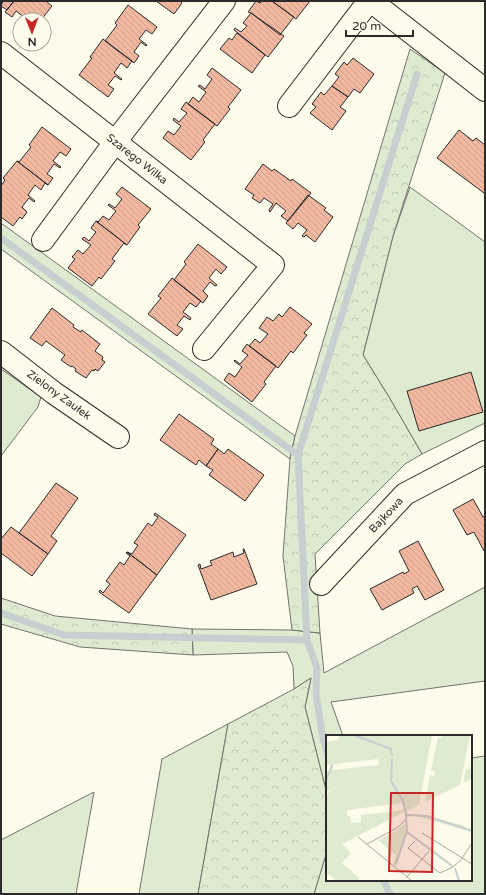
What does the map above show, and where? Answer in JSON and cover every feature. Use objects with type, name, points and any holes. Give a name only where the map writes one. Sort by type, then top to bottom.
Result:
[{"type":"street","points":[[43,240],[115,142],[224,1]]},
{"type":"street","points":[[289,106],[370,1],[485,90]]},
{"type":"street","name":"Szarego Wilka","points":[[1,53],[273,265],[204,349]]},
{"type":"street","name":"Zielony Zaułek","points":[[1,352],[54,393],[118,437]]},
{"type":"street","name":"Bajkowa","points":[[321,584],[405,494],[485,452]]},
{"type":"green space","points":[[410,49],[445,73],[393,236],[363,355],[422,454],[405,464],[315,554],[320,633],[292,630],[283,556],[290,459],[295,436]]},
{"type":"green space","points":[[410,187],[485,242],[485,423],[422,454],[363,355],[393,236]]},
{"type":"green space","points":[[1,223],[295,436],[290,459],[1,249]]},
{"type":"green space","points":[[1,369],[41,397],[38,407],[1,456]]},
{"type":"green space","points":[[485,587],[485,681],[331,702],[343,735],[326,735],[326,790],[305,707],[311,678],[294,689],[293,666],[287,652],[193,655],[192,629],[292,630],[320,633],[324,673]]},
{"type":"green space","points":[[1,598],[55,616],[192,629],[193,655],[80,647],[1,624]]},
{"type":"green space","points":[[311,678],[305,707],[326,790],[326,854],[314,894],[198,894],[228,724],[294,689]]},
{"type":"green space","points":[[228,724],[198,894],[139,894],[162,759]]},
{"type":"green space","points":[[485,756],[485,894],[314,894],[326,854],[326,881],[472,881],[472,758]]},
{"type":"green space","points":[[94,792],[76,894],[1,894],[1,840]]},
{"type":"building","points":[[3,1],[14,1],[7,10],[1,6]]},
{"type":"building","points":[[14,1],[46,1],[52,6],[47,12],[12,12],[12,17],[5,12]]},
{"type":"building","points":[[156,1],[180,1],[182,3],[174,14]]},
{"type":"building","points":[[256,1],[260,3],[262,1],[272,1],[294,17],[280,35],[248,12]]},
{"type":"building","points":[[272,1],[310,1],[296,19]]},
{"type":"building","points":[[128,5],[157,27],[152,34],[146,30],[139,39],[147,45],[146,46],[141,42],[134,52],[139,56],[134,63],[105,41],[117,25],[115,23]]},
{"type":"building","points":[[251,13],[284,36],[268,57],[234,30],[235,28],[241,32],[247,26],[243,23]]},
{"type":"building","points":[[237,33],[265,55],[252,73],[220,49],[229,38],[232,40]]},
{"type":"building","points":[[103,39],[132,61],[127,68],[121,63],[114,73],[122,79],[121,80],[115,76],[108,85],[114,89],[108,97],[79,75],[92,58],[90,57]]},
{"type":"building","points":[[353,58],[374,74],[360,93],[354,89],[348,97],[332,86],[339,77],[335,74],[344,62],[347,65]]},
{"type":"building","points":[[212,68],[241,90],[228,107],[230,109],[217,126],[188,104],[193,97],[199,102],[206,92],[198,86],[200,85],[205,89],[212,79],[207,75]]},
{"type":"building","points":[[332,86],[348,97],[340,107],[346,111],[332,130],[310,113],[316,107],[312,104],[321,92],[324,95]]},
{"type":"building","points":[[186,102],[215,124],[203,140],[205,142],[191,160],[163,138],[168,131],[174,135],[181,126],[173,120],[174,118],[179,122],[187,113],[181,109]]},
{"type":"building","points":[[42,127],[71,149],[66,156],[60,152],[53,161],[61,167],[60,168],[54,164],[47,174],[53,178],[48,185],[17,161],[19,162],[31,147],[29,145]]},
{"type":"building","points":[[459,130],[473,141],[476,138],[485,145],[484,193],[437,158]]},
{"type":"building","points":[[17,161],[48,185],[45,183],[41,190],[35,185],[28,195],[35,201],[34,202],[29,198],[22,207],[27,212],[22,219],[20,217],[13,226],[1,217],[1,186],[5,180],[3,178]]},
{"type":"building","points":[[263,164],[272,171],[274,169],[291,181],[292,179],[311,193],[288,221],[281,216],[286,211],[276,203],[270,212],[269,210],[273,204],[264,198],[260,203],[252,198],[254,195],[245,189]]},
{"type":"building","points":[[122,187],[151,209],[138,225],[140,227],[127,245],[96,221],[98,222],[103,216],[109,220],[116,211],[108,205],[109,204],[115,208],[122,199],[116,194]]},
{"type":"building","points":[[308,195],[326,208],[324,210],[333,217],[315,242],[306,235],[304,237],[302,236],[307,230],[298,223],[293,229],[286,223]]},
{"type":"building","points":[[96,221],[127,245],[124,243],[112,259],[115,261],[101,279],[99,277],[92,286],[68,268],[75,259],[72,257],[78,250],[83,254],[91,245],[82,239],[84,237],[89,241],[96,232],[91,228]]},
{"type":"building","points":[[198,244],[227,267],[221,274],[216,269],[209,278],[217,285],[215,286],[210,282],[203,291],[208,296],[203,303],[174,280],[186,264],[184,262]]},
{"type":"building","points":[[172,278],[201,301],[196,307],[190,303],[183,312],[191,318],[190,320],[184,316],[177,325],[183,329],[177,336],[148,314],[161,298],[158,296]]},
{"type":"building","points":[[290,307],[312,324],[304,333],[307,335],[293,353],[291,351],[278,368],[249,346],[255,339],[260,343],[268,334],[259,328],[267,317],[273,321],[279,314],[282,317]]},
{"type":"building","points":[[52,308],[74,325],[73,327],[81,332],[82,330],[100,344],[95,351],[103,357],[102,360],[105,362],[98,371],[95,369],[94,371],[92,370],[86,378],[75,371],[76,369],[72,366],[71,367],[61,360],[65,355],[46,341],[42,346],[30,338]]},
{"type":"building","points":[[247,344],[276,366],[264,382],[266,384],[252,402],[224,380],[229,373],[235,377],[242,367],[234,361],[235,360],[240,364],[248,355],[242,351]]},
{"type":"building","points":[[471,372],[483,412],[419,431],[407,391]]},
{"type":"building","points":[[179,414],[214,439],[211,444],[218,449],[206,466],[199,460],[196,465],[160,440]]},
{"type":"building","points":[[218,449],[224,454],[228,449],[264,475],[245,501],[209,475],[213,470],[206,466]]},
{"type":"building","points":[[56,483],[78,498],[51,536],[57,541],[48,554],[19,533]]},
{"type":"building","points":[[473,499],[483,517],[485,516],[484,551],[474,532],[467,535],[453,510]]},
{"type":"building","points":[[155,513],[186,535],[157,575],[127,552],[132,554],[138,545],[134,543],[148,523],[152,526],[158,517],[154,515]]},
{"type":"building","points":[[11,527],[48,554],[32,576],[1,553],[1,539]]},
{"type":"building","points":[[418,541],[444,590],[425,600],[417,586],[412,589],[414,593],[382,610],[370,589],[403,572],[404,574],[409,571],[399,551]]},
{"type":"building","points":[[243,549],[257,584],[211,600],[198,565],[200,564],[201,569],[212,565],[210,561],[233,552],[234,557],[244,553]]},
{"type":"building","points":[[127,552],[157,575],[129,613],[99,592],[100,590],[103,593],[110,584],[106,581],[120,562],[124,565],[130,556],[126,553]]},
{"type":"waterway","points":[[326,750],[316,694],[317,668],[307,640],[298,455],[417,74]]},
{"type":"waterway","points":[[1,238],[298,455]]},
{"type":"waterway","points":[[1,613],[64,635],[307,640]]},
{"type":"waterway","points":[[384,881],[390,894]]}]
